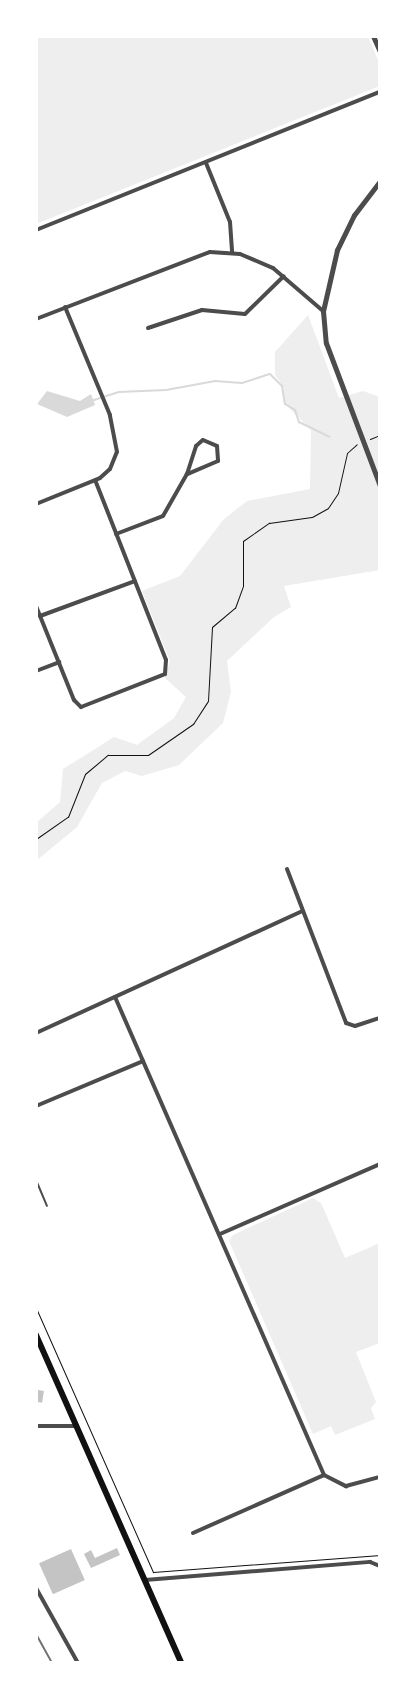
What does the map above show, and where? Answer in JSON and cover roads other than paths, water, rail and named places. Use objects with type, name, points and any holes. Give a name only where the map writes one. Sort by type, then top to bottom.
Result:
[{"type":"main road","points":[[36,1334],[182,1663]]},
{"type":"street","points":[[373,36],[380,52]]},
{"type":"street","points":[[36,230],[380,92]]},
{"type":"street","points":[[206,163],[230,222],[232,252]]},
{"type":"street","points":[[379,483],[326,343],[323,311],[337,250],[354,215],[380,181]]},
{"type":"street","points":[[36,319],[200,254],[232,252],[258,260],[284,276],[323,311]]},
{"type":"street","points":[[148,328],[202,310],[245,314],[284,276]]},
{"type":"street","points":[[36,504],[95,480],[116,457],[116,437],[110,416],[65,308]]},
{"type":"street","points":[[116,534],[163,516],[187,474],[196,446],[203,440],[217,446],[218,461],[187,474]]},
{"type":"street","points":[[36,606],[72,694],[81,707],[158,680],[166,668],[135,581],[95,480]]},
{"type":"street","points":[[40,616],[135,581]]},
{"type":"street","points":[[36,671],[59,662]]},
{"type":"street","points":[[287,870],[346,1023],[362,1025],[380,1018]]},
{"type":"street","points":[[36,1033],[302,911]]},
{"type":"street","points":[[116,997],[324,1475],[346,1486],[380,1477]]},
{"type":"street","points":[[36,1029],[46,1029]]},
{"type":"street","points":[[36,1106],[143,1061]]},
{"type":"street","points":[[220,1234],[380,1164]]},
{"type":"street","points":[[36,1426],[77,1426]]},
{"type":"street","points":[[193,1533],[324,1475]]},
{"type":"street","points":[[146,1580],[372,1563],[380,1566]]},
{"type":"street","points":[[36,1588],[78,1663]]},
{"type":"lane","points":[[36,1180],[47,1206]]},
{"type":"waterway","points":[[91,401],[119,392],[166,390],[215,381],[242,383],[270,374],[282,386],[285,404],[295,410],[299,422],[330,437]]},
{"type":"railway","points":[[36,1634],[52,1663]]}]
